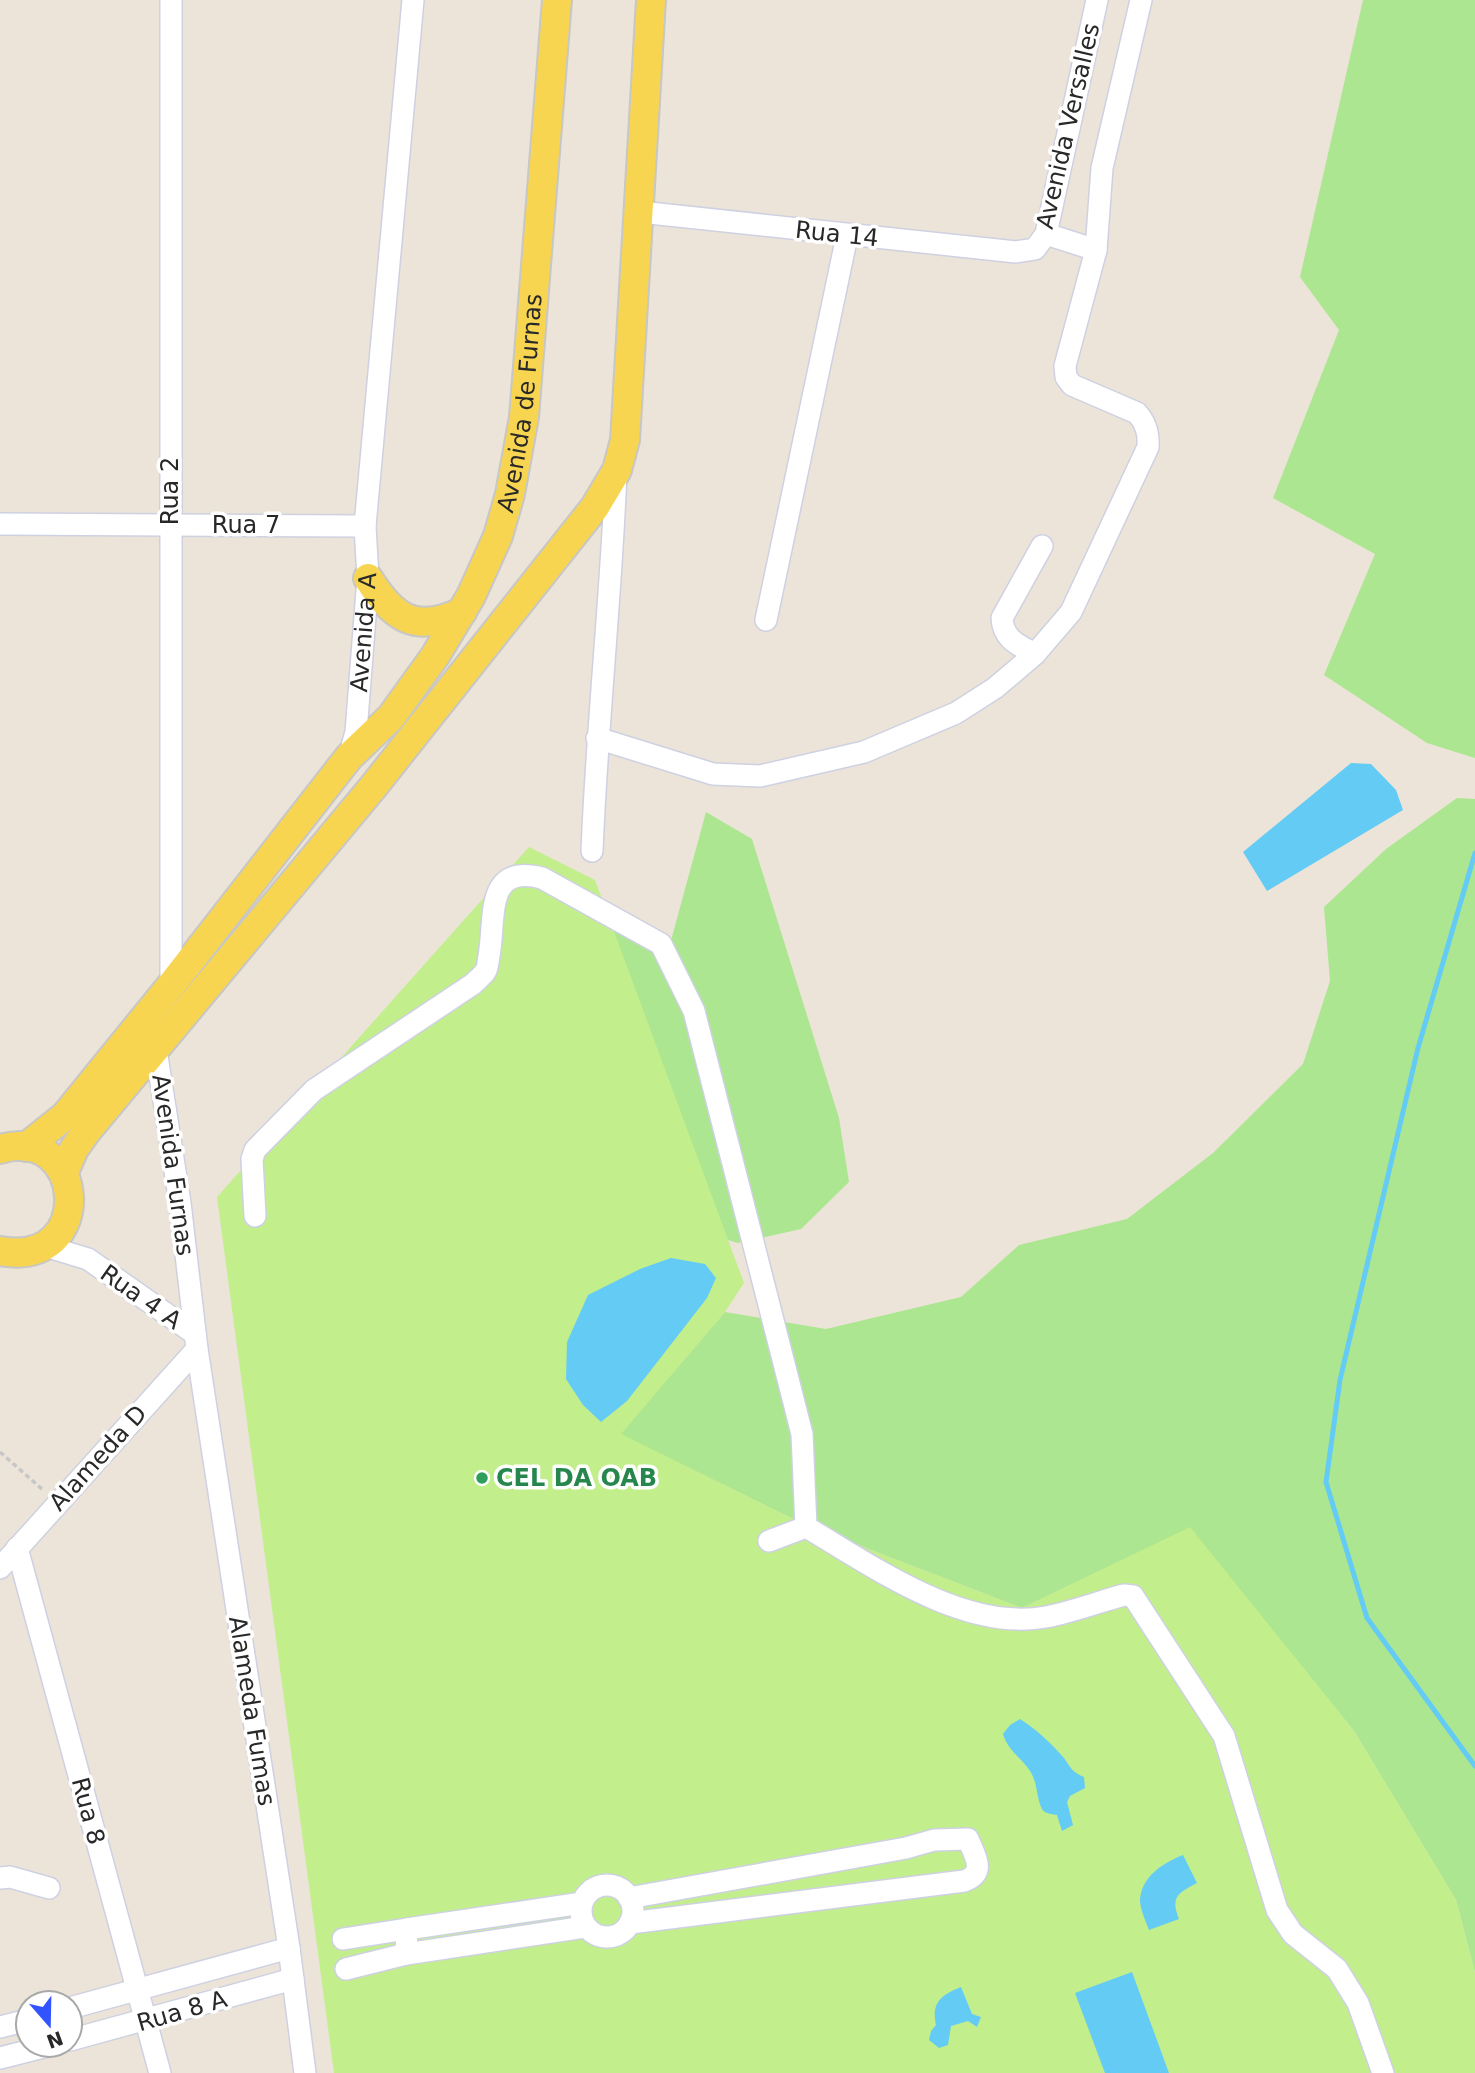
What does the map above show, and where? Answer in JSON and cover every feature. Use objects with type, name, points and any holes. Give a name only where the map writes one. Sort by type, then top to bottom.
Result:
[{"type":"main road","name":"Avenida de Furnas","points":[[349,757],[391,717],[435,656],[462,612],[498,536],[510,494],[524,416],[557,0]]},
{"type":"main road","points":[[64,1172],[74,1149],[373,787],[595,507],[617,470],[625,440],[651,0]]},
{"type":"main road","points":[[368,578],[383,601],[397,614],[416,621],[435,621],[462,612]]},
{"type":"main road","name":"Avenida A","points":[[7,1146],[65,1116],[173,983],[349,757]]},
{"type":"main road","points":[[0,1251],[15,1254],[31,1252],[45,1245],[57,1236],[71,1205],[70,1188],[64,1172],[48,1156],[7,1146]]},
{"type":"street","name":"Rua 2","points":[[171,0],[173,983]]},
{"type":"street","name":"Avenida A","points":[[349,757],[356,732],[368,578],[365,526],[413,0]]},
{"type":"street","name":"Avenida Versalles","points":[[1040,241],[1097,0]]},
{"type":"street","points":[[597,738],[713,774],[760,776],[864,752],[956,713],[995,688],[1035,654],[1071,612],[1147,447],[1147,428],[1137,413],[1072,386],[1066,377],[1065,366],[1096,250],[1102,168],[1141,0]]},
{"type":"street","name":"Rua 14","points":[[640,212],[1016,252],[1040,241]]},
{"type":"street","points":[[766,620],[847,236]]},
{"type":"street","points":[[1040,241],[1096,250]]},
{"type":"street","points":[[592,851],[597,738],[617,470]]},
{"type":"street","points":[[595,507],[612,562]]},
{"type":"street","name":"Rua 7","points":[[0,524],[365,526]]},
{"type":"street","points":[[1035,654],[1007,637],[1002,618],[1042,546]]},
{"type":"street","points":[[255,1216],[252,1159],[255,1150],[314,1090],[473,984],[486,971],[496,897],[501,884],[510,877],[526,874],[542,878],[661,944],[694,1012],[802,1434],[806,1527]]},
{"type":"street","name":"Avenida Furnas","points":[[173,983],[156,1050],[180,1203],[196,1342]]},
{"type":"street","name":"Rua 4 A","points":[[66,1221],[88,1259]]},
{"type":"street","name":"Rua 4 A","points":[[45,1245],[88,1259],[196,1342]]},
{"type":"street","name":"Alameda D","points":[[0,1568],[196,1342]]},
{"type":"street","name":"Alameda Fumas","points":[[196,1342],[289,1948],[305,2073]]},
{"type":"street","points":[[769,1541],[806,1527]]},
{"type":"street","points":[[806,1527],[909,1588],[989,1617],[1045,1617],[1124,1595],[1133,1596],[1224,1736],[1277,1910],[1293,1934],[1337,1969],[1358,2003],[1383,2073]]},
{"type":"street","name":"Rua 8","points":[[17,1549],[160,2073]]},
{"type":"street","points":[[629,1898],[906,1848],[934,1840],[968,1839],[978,1862],[974,1878],[964,1881],[630,1923]]},
{"type":"street","points":[[0,1878],[10,1877],[49,1888]]},
{"type":"street","points":[[608,1885],[624,1892],[629,1898],[632,1906],[630,1923],[625,1930],[609,1937],[600,1936],[586,1927],[580,1911],[582,1903],[592,1890],[608,1885]]},
{"type":"street","points":[[343,1939],[582,1903]]},
{"type":"street","points":[[346,1969],[406,1954],[586,1927]]},
{"type":"street","points":[[406,1954],[407,1929]]},
{"type":"street","name":"Rua 8 A","points":[[84,2004],[289,1948]]},
{"type":"street","name":"Rua 8 A","points":[[84,2036],[293,1979]]},
{"type":"path","points":[[0,1452],[46,1492]]},
{"type":"green space","points":[[1363,0],[1475,0],[1475,758],[1427,743],[1324,675],[1375,554],[1273,498],[1339,330],[1300,277]]},
{"type":"green space","points":[[1457,798],[1475,799],[1475,1973],[1456,1900],[1354,1731],[1190,1528],[1022,1608],[801,1523],[620,1434],[725,1312],[826,1329],[961,1297],[1019,1245],[1127,1219],[1213,1153],[1303,1064],[1330,981],[1324,907],[1386,849]]},
{"type":"green space","points":[[706,812],[752,839],[839,1118],[849,1182],[801,1229],[738,1243],[569,1193],[579,901],[670,944]]},
{"type":"green space","name":"CEL DA OAB","points":[[529,847],[595,880],[744,1283],[725,1312],[621,1434],[801,1523],[1022,1608],[1190,1527],[1354,1731],[1456,1900],[1475,1973],[1475,2073],[334,2073],[217,1197]]},
{"type":"water","points":[[1351,763],[1371,764],[1396,790],[1403,810],[1267,891],[1243,852]]},
{"type":"water","points":[[671,1258],[705,1264],[716,1278],[707,1298],[627,1401],[601,1422],[583,1405],[566,1379],[567,1342],[588,1295],[640,1269]]},
{"type":"water","points":[[1020,1719],[1043,1737],[1072,1769],[1084,1777],[1085,1788],[1070,1796],[1067,1802],[1073,1825],[1062,1831],[1057,1815],[1042,1809],[1033,1776],[1008,1745],[1003,1734],[1010,1725]]},
{"type":"water","points":[[1183,1855],[1197,1883],[1177,1896],[1175,1906],[1179,1919],[1149,1930],[1140,1902],[1144,1885],[1154,1872]]},
{"type":"water","points":[[1132,1972],[1169,2073],[1105,2073],[1075,1993]]},
{"type":"water","points":[[961,1987],[972,2014],[981,2017],[977,2027],[968,2021],[951,2026],[948,2045],[939,2048],[929,2040],[936,2025],[936,2005],[948,1993]]},
{"type":"waterway","points":[[1475,853],[1418,1048],[1340,1380],[1326,1482],[1367,1618],[1475,1766]]},
{"type":"place","name":"CEL DA OAB","points":[[482,1478]]}]
